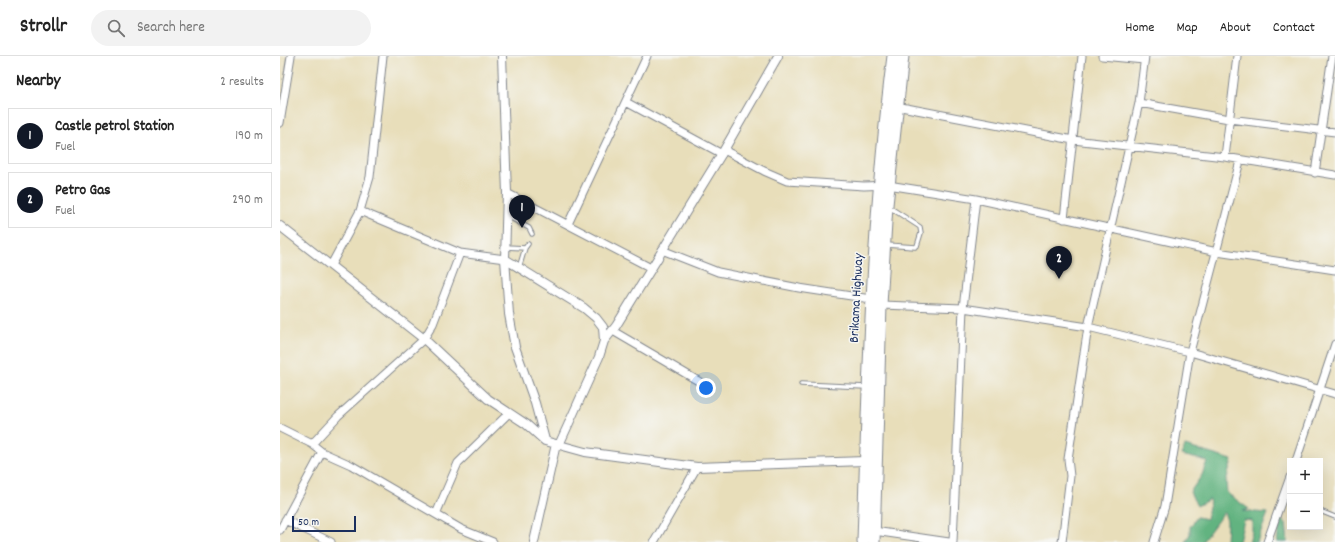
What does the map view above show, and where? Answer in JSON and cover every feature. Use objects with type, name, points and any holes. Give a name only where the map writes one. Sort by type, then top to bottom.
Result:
[{"type":"highway","name":"Brikama Highway","points":[[863,542],[868,387],[876,302],[893,56]]},
{"type":"highway","name":"Brikama Highway","points":[[880,245],[887,205],[883,185],[903,56]]},
{"type":"highway","name":"Brikama Highway","points":[[874,536],[876,302]]},
{"type":"street","points":[[280,123],[291,56]]},
{"type":"street","points":[[331,265],[360,211],[370,177],[383,56]]},
{"type":"street","points":[[502,56],[507,193],[506,259],[509,314],[515,347],[535,403],[545,441]]},
{"type":"street","points":[[568,224],[647,56]]},
{"type":"street","points":[[604,341],[613,331],[723,152],[778,56]]},
{"type":"street","points":[[1064,219],[1082,56]]},
{"type":"street","points":[[1062,542],[1070,476],[1068,459],[1088,327],[1139,104],[1144,58],[1102,56]]},
{"type":"street","points":[[1225,157],[1236,56]]},
{"type":"street","points":[[1315,173],[1320,130],[1332,56]]},
{"type":"street","points":[[626,102],[723,152],[787,181],[864,186],[883,185],[976,199],[1110,230],[1217,252],[1335,270]]},
{"type":"street","points":[[1139,104],[1229,119],[1335,132]]},
{"type":"street","points":[[896,106],[1073,140],[1130,145],[1225,157],[1240,161],[1335,175]]},
{"type":"street","points":[[1154,542],[1165,506],[1190,352],[1240,161]]},
{"type":"street","points":[[507,193],[651,268]]},
{"type":"street","points":[[953,542],[963,308],[976,199]]},
{"type":"street","points":[[360,211],[460,253],[506,259],[584,308],[596,318],[603,328],[604,341],[599,357],[558,444],[535,541]]},
{"type":"street","points":[[280,226],[424,339],[488,399],[526,424],[545,441],[584,452],[697,467],[865,461]]},
{"type":"street","points":[[662,250],[718,272],[876,302],[963,308],[1088,327],[1190,352],[1335,394]]},
{"type":"street","points":[[312,444],[338,416],[424,339],[433,324],[460,253]]},
{"type":"street","points":[[613,331],[700,382]]},
{"type":"street","points":[[1297,458],[1321,391],[1335,344]]},
{"type":"street","points":[[436,514],[458,463],[509,413]]},
{"type":"street","points":[[280,428],[312,444],[322,452],[351,465],[461,529],[493,542]]},
{"type":"street","points":[[280,530],[322,452]]},
{"type":"street","points":[[654,542],[697,467]]},
{"type":"street","points":[[1267,542],[1287,498]]},
{"type":"street","points":[[285,520],[331,542]]},
{"type":"street","points":[[874,536],[949,542]]},
{"type":"lane","points":[[880,245],[915,247],[917,246],[921,230],[887,205]]},
{"type":"lane","points":[[507,216],[529,228],[532,234]]},
{"type":"lane","points":[[519,268],[525,248],[528,244]]},
{"type":"lane","points":[[506,247],[525,248]]},
{"type":"lane","points":[[801,384],[868,387]]},
{"type":"lane","points":[[1323,512],[1335,518]]},
{"type":"green space","points":[[1185,446],[1232,460],[1226,481],[1227,493],[1249,509],[1242,511],[1268,513],[1257,542],[1249,542],[1252,532],[1252,521],[1244,520],[1239,542],[1226,542],[1227,521],[1224,512],[1202,542],[1185,542],[1190,534],[1190,527],[1197,517],[1207,519],[1210,499],[1197,506],[1190,492],[1202,475],[1207,461],[1181,455]]},
{"type":"green space","points":[[1280,519],[1286,523],[1288,542],[1277,542]]},
{"type":"place","name":"Castle petrol Station","points":[[522,228]]},
{"type":"place","name":"Petro Gas","points":[[1059,279]]}]
